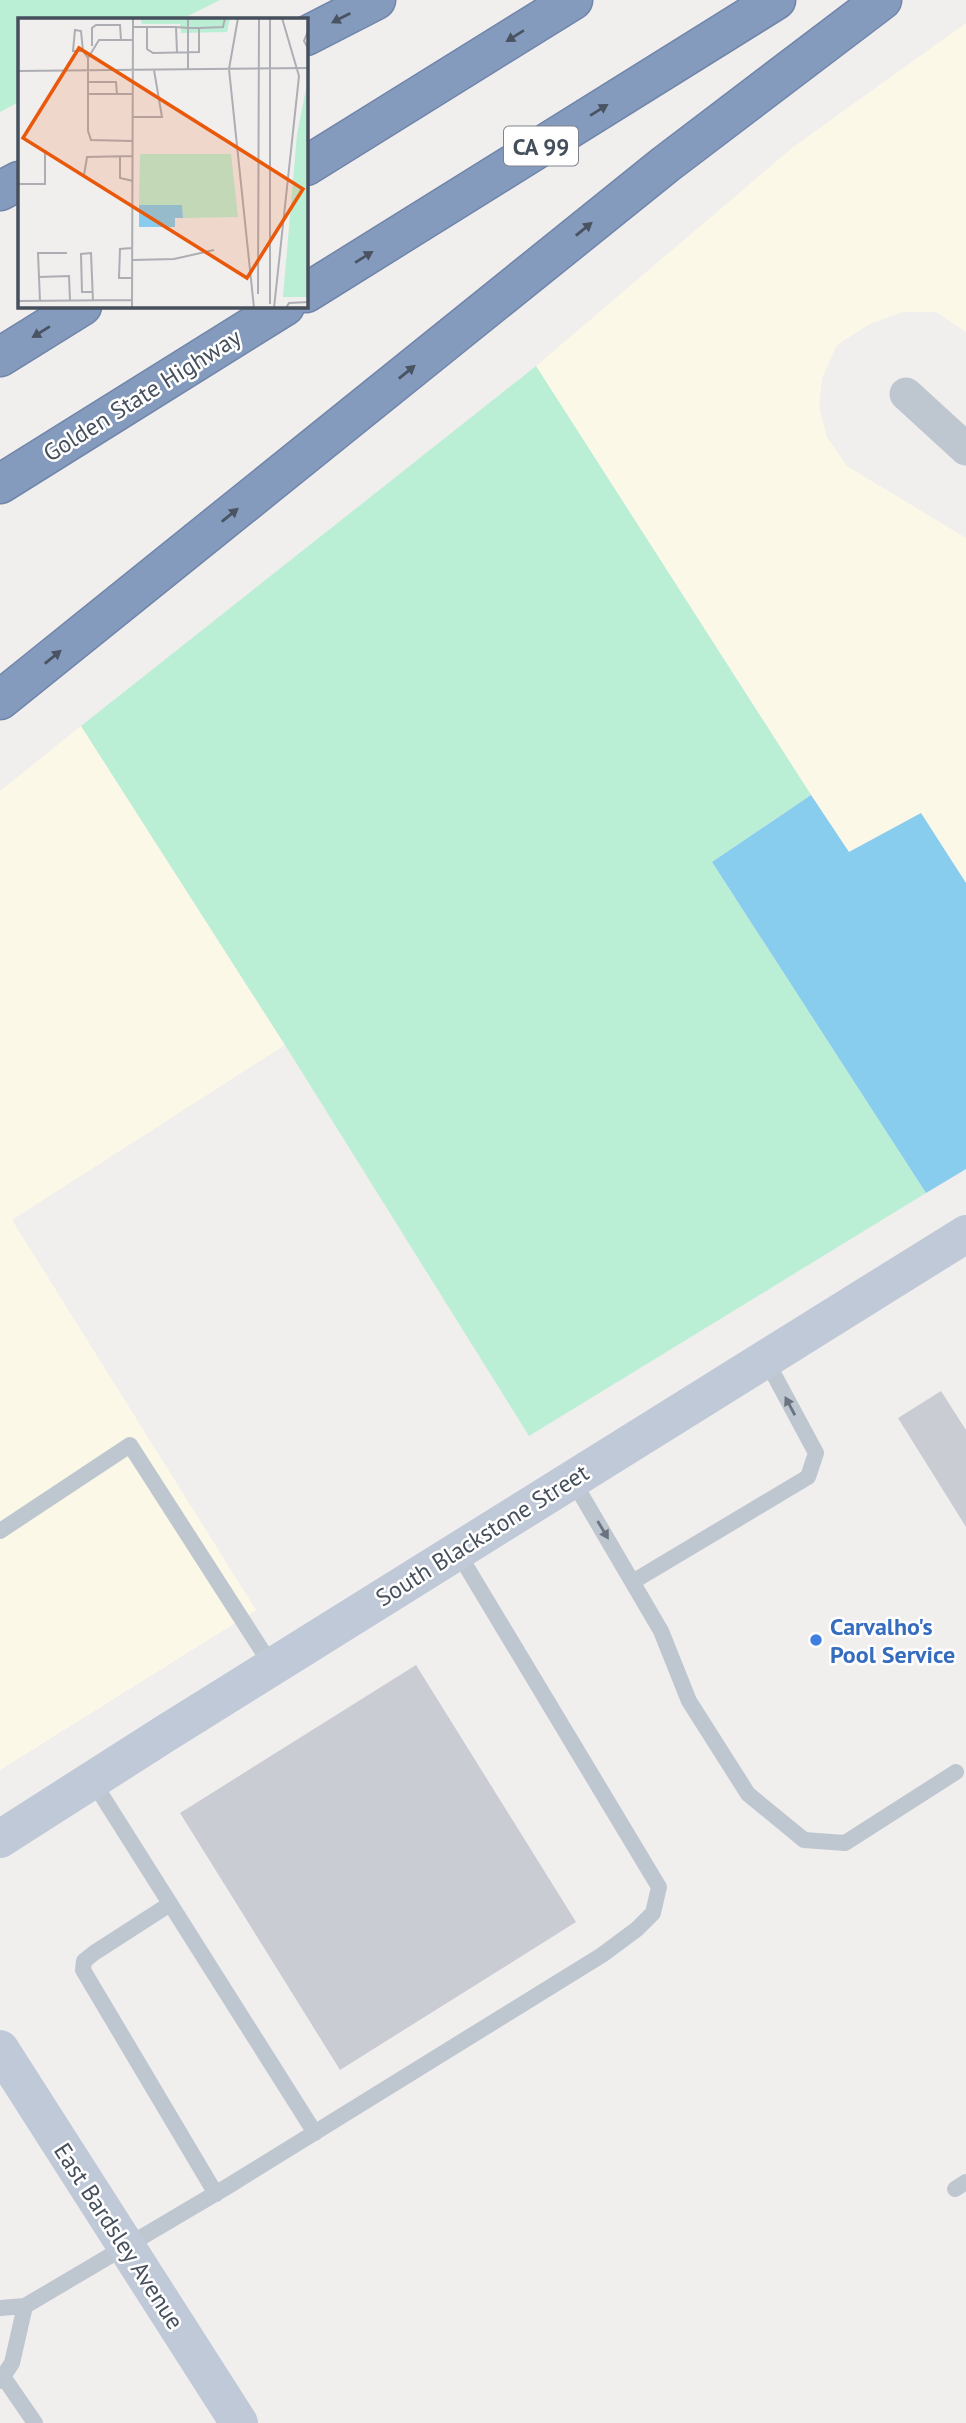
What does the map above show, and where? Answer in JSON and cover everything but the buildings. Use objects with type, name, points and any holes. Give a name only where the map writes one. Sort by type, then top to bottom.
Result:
[{"type":"highway","points":[[308,35],[376,0]]},
{"type":"highway","points":[[308,165],[573,0]]},
{"type":"highway","name":"CA 99","points":[[308,292],[776,0]]},
{"type":"highway","points":[[0,700],[666,164],[882,0]]},
{"type":"highway","points":[[0,191],[18,182]]},
{"type":"highway","points":[[0,357],[79,308]]},
{"type":"highway","name":"Golden State Highway","points":[[0,484],[282,308]]},
{"type":"main road","name":"South Blackstone Street","points":[[0,1839],[457,1550],[966,1234]]},
{"type":"main road","name":"East Bardsley Avenue","points":[[0,2049],[239,2423]]},
{"type":"street","points":[[906,394],[966,449]]},
{"type":"lane","points":[[634,1581],[808,1477],[816,1453],[765,1358]]},
{"type":"lane","points":[[0,1531],[130,1445],[272,1666]]},
{"type":"lane","points":[[572,1479],[662,1631],[689,1701],[748,1794],[804,1840],[845,1843],[956,1772]]},
{"type":"lane","points":[[0,2308],[25,2306],[216,2193],[602,1955],[637,1929],[653,1913],[659,1887],[457,1550]]},
{"type":"lane","points":[[92,1780],[315,2133]]},
{"type":"lane","points":[[170,1904],[94,1953],[84,1961],[83,1970],[216,2193]]},
{"type":"lane","points":[[25,2306],[12,2363],[2,2380],[35,2423]]},
{"type":"shaded area","points":[[966,23],[966,332],[936,312],[902,312],[870,324],[837,345],[822,378],[819,407],[827,437],[847,466],[966,538],[966,883],[921,813],[848,852],[536,366],[792,148]]},
{"type":"shaded area","points":[[81,726],[285,1045],[12,1220],[256,1610],[0,1770],[0,791]]},
{"type":"green space","points":[[0,0],[220,0],[184,18],[18,18],[18,103],[0,112]]},
{"type":"green space","points":[[536,366],[811,795],[712,862],[926,1193],[529,1436],[285,1045],[81,726]]},
{"type":"water","points":[[811,795],[849,852],[921,813],[966,883],[966,1169],[926,1193],[712,862]]},
{"type":"place","name":"Carvalho's Pool Service","points":[[816,1640]]}]
